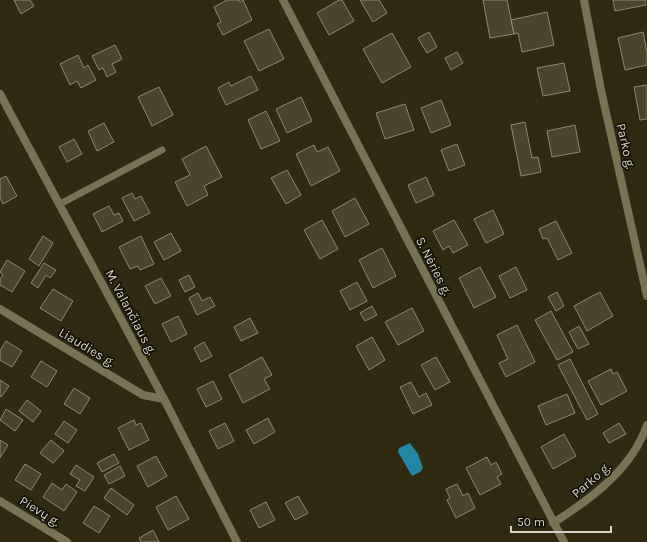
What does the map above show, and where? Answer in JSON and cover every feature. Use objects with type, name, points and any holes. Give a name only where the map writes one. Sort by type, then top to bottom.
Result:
[{"type":"street","name":"S. Nėries g.","points":[[283,0],[564,542]]},
{"type":"street","name":"Parko g.","points":[[584,0],[601,90],[647,296]]},
{"type":"street","name":"M. Valančiaus g.","points":[[0,94],[164,399],[237,542]]},
{"type":"street","name":"Liaudies g.","points":[[0,308],[143,395],[164,399]]},
{"type":"street","name":"Parko g.","points":[[554,523],[581,506],[620,471],[645,432],[647,425]]},
{"type":"street","name":"Pievų g.","points":[[0,501],[67,542]]},
{"type":"lane","points":[[60,204],[162,150]]},
{"type":"water","points":[[410,443],[418,454],[423,468],[420,472],[412,476],[398,452],[399,448]]},
{"type":"building","points":[[14,0],[30,0],[34,6],[21,14]]},
{"type":"building","points":[[227,0],[239,0],[240,2],[243,0],[252,20],[223,35],[217,24],[221,22],[214,7]]},
{"type":"building","points":[[339,0],[342,0],[354,21],[329,35],[317,13]]},
{"type":"building","points":[[360,0],[379,0],[387,13],[373,22]]},
{"type":"building","points":[[483,0],[507,0],[514,34],[490,38]]},
{"type":"building","points":[[613,0],[645,0],[646,5],[615,11]]},
{"type":"building","points":[[547,12],[554,45],[522,52],[518,33],[514,34],[511,20]]},
{"type":"building","points":[[269,29],[284,59],[259,71],[244,41]]},
{"type":"building","points":[[429,32],[437,47],[427,53],[418,38]]},
{"type":"building","points":[[643,32],[647,52],[647,65],[625,70],[618,38]]},
{"type":"building","points":[[392,33],[411,67],[382,83],[363,49]]},
{"type":"building","points":[[115,45],[122,59],[112,64],[116,72],[107,77],[103,68],[99,70],[92,56]]},
{"type":"building","points":[[457,52],[463,63],[451,70],[445,58]]},
{"type":"building","points":[[78,55],[84,68],[88,65],[96,80],[81,88],[77,81],[70,85],[60,64]]},
{"type":"building","points":[[564,63],[570,91],[543,96],[537,68]]},
{"type":"building","points":[[251,76],[258,90],[226,105],[218,88],[229,82],[231,86]]},
{"type":"building","points":[[647,85],[647,119],[640,120],[634,87]]},
{"type":"building","points":[[159,87],[173,115],[152,126],[138,97]]},
{"type":"building","points":[[301,97],[312,121],[287,133],[276,109]]},
{"type":"building","points":[[441,100],[451,125],[431,133],[421,108]]},
{"type":"building","points":[[405,104],[414,130],[385,139],[376,113]]},
{"type":"building","points":[[266,111],[280,141],[261,149],[248,120]]},
{"type":"building","points":[[525,122],[532,158],[538,157],[541,172],[521,176],[511,125]]},
{"type":"building","points":[[104,123],[114,142],[97,151],[88,131]]},
{"type":"building","points":[[575,125],[580,152],[552,157],[547,131]]},
{"type":"building","points":[[74,139],[82,154],[67,162],[59,147]]},
{"type":"building","points":[[457,144],[465,165],[449,171],[441,150]]},
{"type":"building","points":[[314,145],[317,152],[328,147],[340,171],[311,186],[296,154]]},
{"type":"building","points":[[206,146],[222,177],[204,186],[208,195],[187,206],[175,182],[190,175],[182,159]]},
{"type":"building","points":[[287,170],[301,195],[286,204],[271,178]]},
{"type":"building","points":[[6,176],[17,196],[3,204],[0,198],[0,179]]},
{"type":"building","points":[[426,177],[434,195],[416,203],[408,185]]},
{"type":"building","points":[[132,193],[135,199],[141,196],[150,213],[134,221],[122,198]]},
{"type":"building","points":[[355,198],[369,224],[345,237],[332,211]]},
{"type":"building","points":[[109,206],[114,215],[119,213],[123,221],[102,232],[93,214]]},
{"type":"building","points":[[493,210],[504,234],[486,243],[474,219]]},
{"type":"building","points":[[322,220],[338,249],[320,259],[304,230]]},
{"type":"building","points":[[454,220],[468,245],[453,253],[449,246],[443,250],[433,231]]},
{"type":"building","points":[[556,221],[572,253],[558,260],[547,238],[543,239],[539,229]]},
{"type":"building","points":[[171,233],[181,251],[164,260],[154,242]]},
{"type":"building","points":[[43,236],[53,243],[39,266],[29,259]]},
{"type":"building","points":[[141,236],[154,264],[140,270],[138,266],[130,269],[119,247]]},
{"type":"building","points":[[382,248],[396,276],[373,288],[359,260]]},
{"type":"building","points":[[7,260],[25,271],[12,292],[0,285],[0,279],[3,275],[0,272]]},
{"type":"building","points":[[44,263],[56,270],[50,278],[46,275],[38,288],[31,283]]},
{"type":"building","points":[[480,267],[496,297],[474,308],[459,278]]},
{"type":"building","points":[[516,267],[527,290],[510,298],[499,276]]},
{"type":"building","points":[[189,275],[195,287],[185,292],[179,280]]},
{"type":"building","points":[[161,278],[171,296],[155,304],[145,286]]},
{"type":"building","points":[[357,282],[367,301],[350,310],[340,291]]},
{"type":"building","points":[[53,289],[73,301],[61,321],[40,308]]},
{"type":"building","points":[[557,292],[564,306],[556,311],[548,297]]},
{"type":"building","points":[[600,292],[613,316],[587,331],[574,306]]},
{"type":"building","points":[[198,293],[202,301],[210,297],[215,306],[197,315],[189,298]]},
{"type":"building","points":[[372,306],[377,315],[365,321],[360,313]]},
{"type":"building","points":[[412,308],[424,331],[398,345],[385,322]]},
{"type":"building","points":[[551,311],[573,352],[557,360],[535,320]]},
{"type":"building","points":[[178,316],[187,334],[171,342],[162,324]]},
{"type":"building","points":[[250,318],[258,333],[241,341],[234,327]]},
{"type":"building","points":[[517,325],[535,362],[506,377],[499,363],[508,359],[497,335]]},
{"type":"building","points":[[579,326],[589,344],[578,349],[569,332]]},
{"type":"building","points":[[372,337],[385,360],[369,370],[356,346]]},
{"type":"building","points":[[6,341],[22,351],[12,367],[0,360],[0,351]]},
{"type":"building","points":[[204,342],[212,356],[201,362],[194,348]]},
{"type":"building","points":[[262,357],[272,375],[264,379],[270,389],[243,403],[229,375]]},
{"type":"building","points":[[436,357],[450,382],[435,390],[421,365]]},
{"type":"building","points":[[570,359],[598,414],[587,420],[558,365]]},
{"type":"building","points":[[41,361],[57,371],[47,387],[31,377]]},
{"type":"building","points":[[611,369],[613,374],[617,372],[627,391],[601,405],[588,381]]},
{"type":"building","points":[[0,380],[9,386],[1,397],[0,396]]},
{"type":"building","points":[[213,381],[222,399],[206,407],[197,389]]},
{"type":"building","points":[[411,382],[419,397],[426,393],[432,405],[413,414],[400,387]]},
{"type":"building","points":[[74,388],[90,398],[80,414],[64,404]]},
{"type":"building","points":[[567,394],[575,413],[546,425],[538,406]]},
{"type":"building","points":[[27,400],[41,411],[33,422],[19,411]]},
{"type":"building","points":[[6,409],[23,420],[15,431],[0,420]]},
{"type":"building","points":[[268,418],[275,432],[254,444],[246,430]]},
{"type":"building","points":[[134,420],[136,425],[141,423],[149,440],[129,450],[118,428]]},
{"type":"building","points":[[64,421],[77,430],[68,443],[55,434]]},
{"type":"building","points":[[225,423],[234,441],[218,449],[209,431]]},
{"type":"building","points":[[619,423],[626,434],[609,443],[603,433]]},
{"type":"building","points":[[564,434],[576,456],[553,469],[541,447]]},
{"type":"building","points":[[0,440],[8,445],[0,458]]},
{"type":"building","points":[[51,440],[64,451],[53,463],[40,453]]},
{"type":"building","points":[[114,454],[119,463],[102,472],[97,463]]},
{"type":"building","points":[[156,456],[167,476],[148,487],[137,466]]},
{"type":"building","points":[[487,457],[491,465],[496,462],[502,474],[497,477],[501,484],[480,495],[466,468]]},
{"type":"building","points":[[25,464],[41,474],[31,490],[15,480]]},
{"type":"building","points":[[76,465],[94,477],[85,491],[76,486],[80,480],[70,474]]},
{"type":"building","points":[[120,466],[125,476],[109,484],[104,475]]},
{"type":"building","points":[[52,483],[62,490],[66,484],[77,492],[64,511],[43,497]]},
{"type":"building","points":[[457,484],[463,496],[468,493],[475,508],[456,518],[447,500],[450,498],[446,489]]},
{"type":"building","points":[[111,488],[134,505],[127,515],[104,498]]},
{"type":"building","points":[[176,496],[189,519],[168,530],[156,507]]},
{"type":"building","points":[[298,496],[308,513],[295,520],[285,503]]},
{"type":"building","points":[[266,502],[275,520],[259,528],[250,510]]},
{"type":"building","points":[[94,506],[110,516],[99,533],[83,523]]},
{"type":"building","points":[[153,530],[159,542],[141,542],[139,538]]}]
